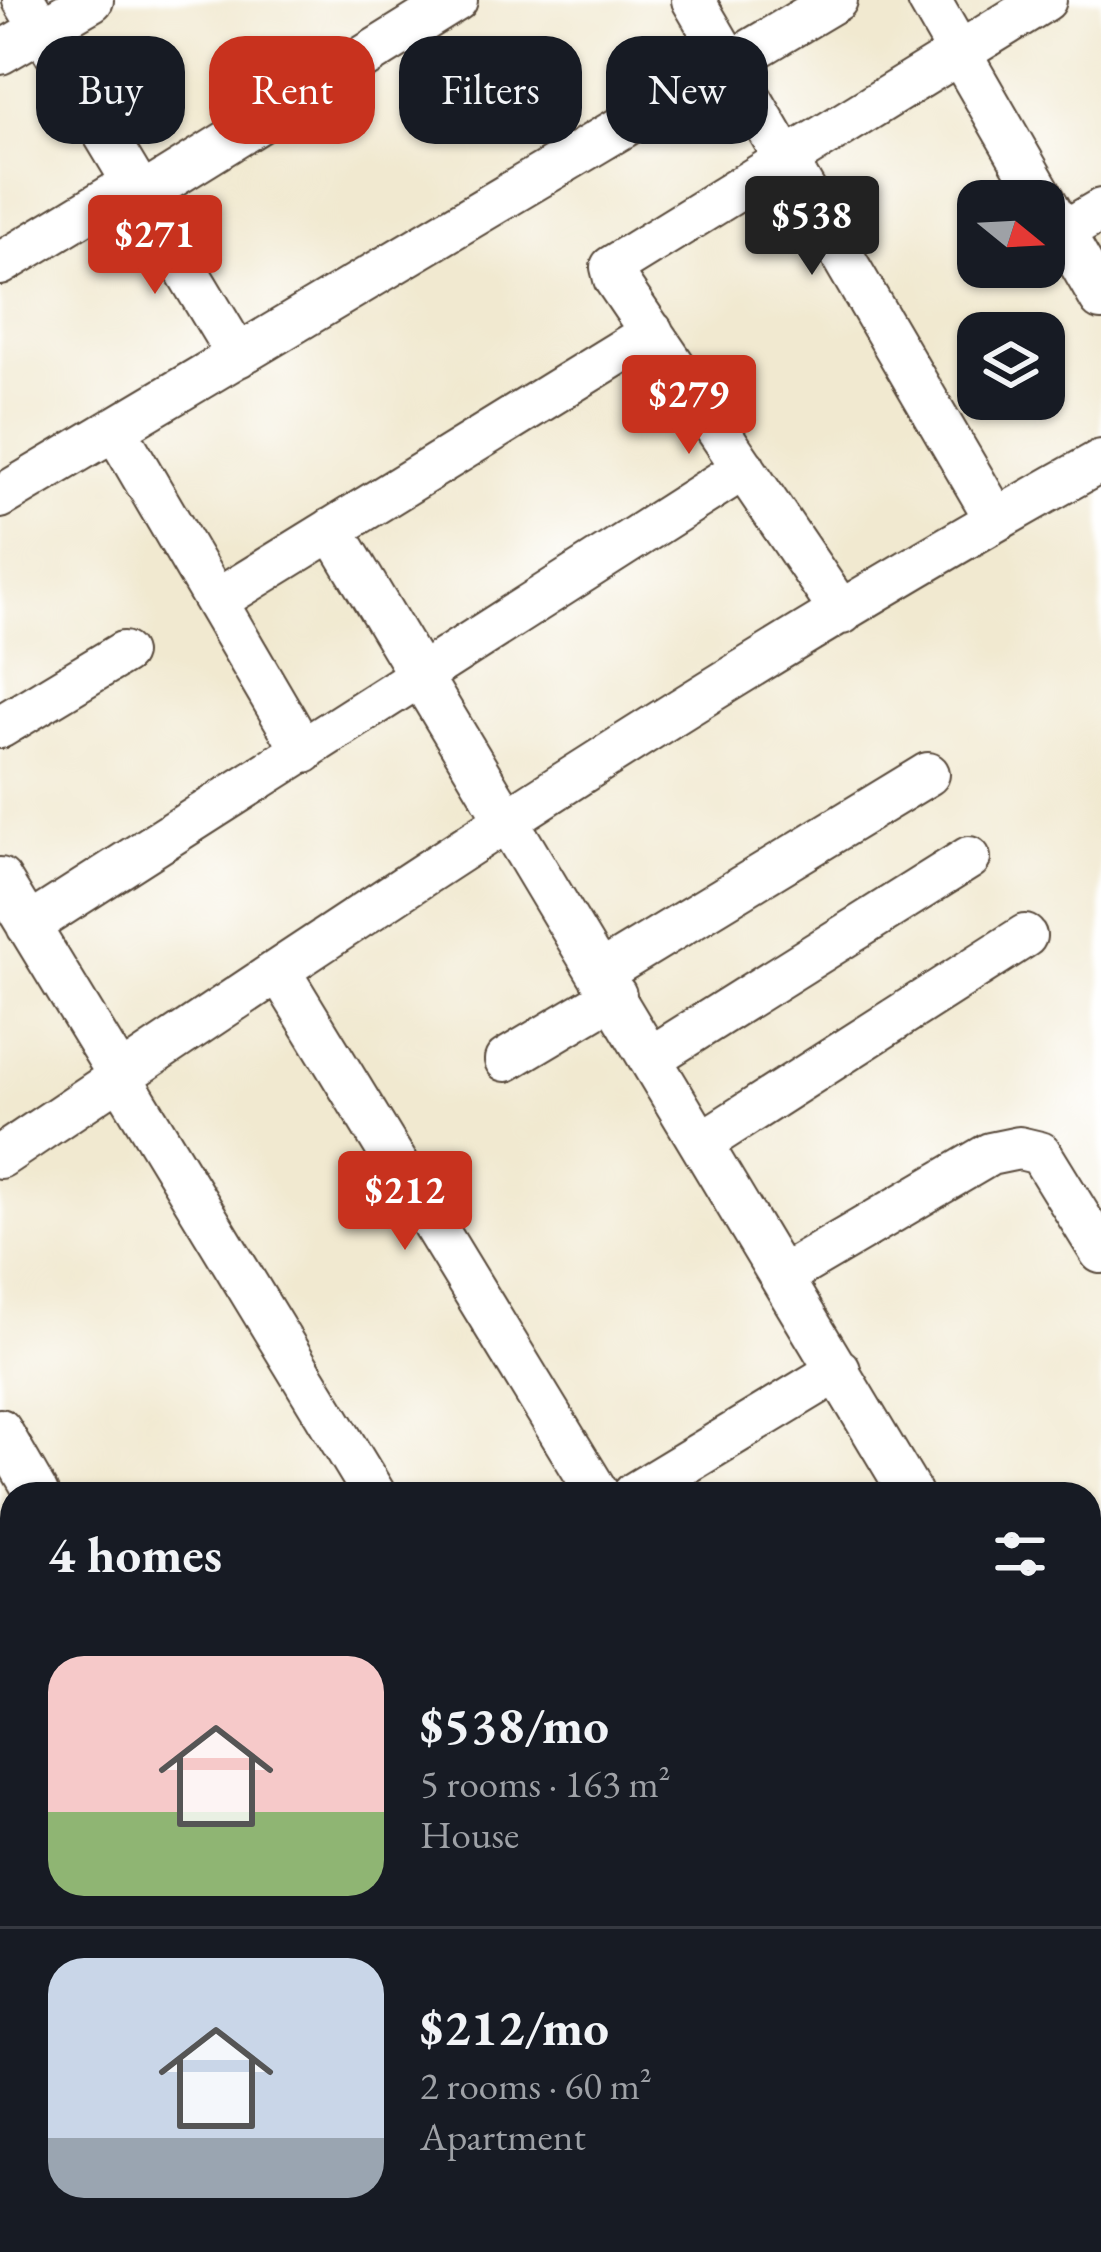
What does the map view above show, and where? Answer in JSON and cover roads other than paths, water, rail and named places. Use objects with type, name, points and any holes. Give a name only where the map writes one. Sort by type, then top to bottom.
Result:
[{"type":"street","points":[[0,53],[33,15],[92,0]]},
{"type":"street","points":[[0,264],[136,191],[455,0]]},
{"type":"street","points":[[693,0],[714,36]]},
{"type":"street","points":[[768,40],[836,0]]},
{"type":"street","points":[[928,0],[1032,180]]},
{"type":"street","points":[[842,613],[612,267],[1045,0]]},
{"type":"street","points":[[33,15],[238,356]]},
{"type":"street","points":[[768,125],[996,520]]},
{"type":"street","points":[[0,497],[606,136]]},
{"type":"street","points":[[1065,232],[1101,210]]},
{"type":"street","points":[[1065,236],[1101,299]]},
{"type":"street","points":[[216,601],[652,332]]},
{"type":"street","points":[[115,429],[304,752]]},
{"type":"street","points":[[0,1157],[508,818],[996,520],[1101,461]]},
{"type":"street","points":[[28,926],[744,468]]},
{"type":"street","points":[[332,529],[784,1275],[904,1482]]},
{"type":"street","points":[[0,728],[123,653]]},
{"type":"street","points":[[506,1060],[608,984],[928,774]]},
{"type":"street","points":[[652,1057],[968,858]]},
{"type":"street","points":[[0,879],[367,1482]]},
{"type":"street","points":[[703,1142],[1025,935]]},
{"type":"street","points":[[279,971],[591,1482]]},
{"type":"street","points":[[784,1275],[990,1154],[1018,1148],[1040,1154],[1101,1252]]},
{"type":"street","points":[[654,1482],[838,1370]]},
{"type":"street","points":[[0,1430],[30,1482]]}]
